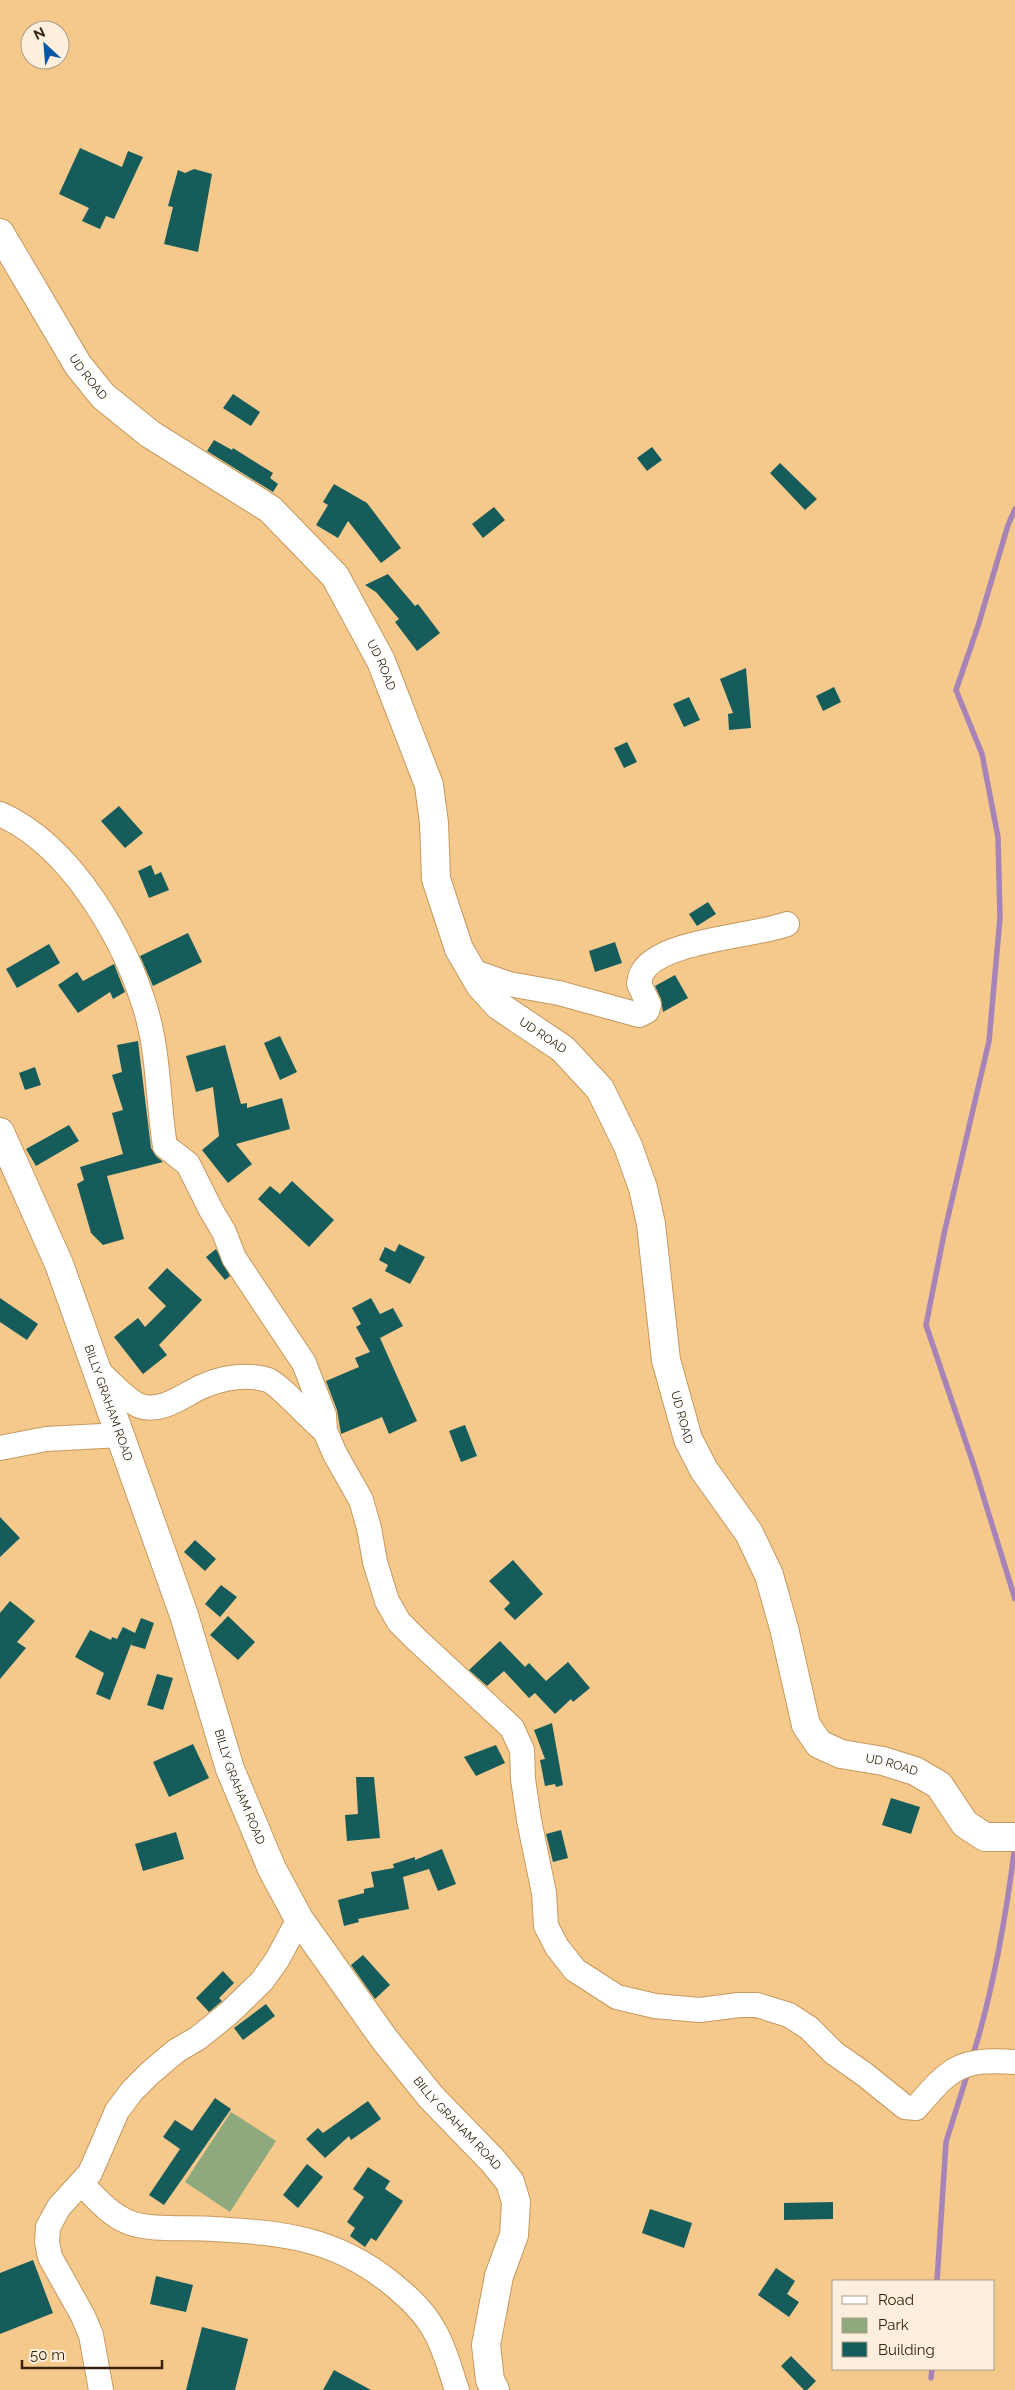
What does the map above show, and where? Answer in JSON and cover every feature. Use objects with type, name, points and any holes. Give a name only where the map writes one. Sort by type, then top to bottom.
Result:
[{"type":"main road","name":"UD ROAD","points":[[0,233],[78,365],[103,396],[150,434],[270,509],[335,576],[381,660],[418,759],[430,785],[434,823],[436,879],[459,949],[480,984],[499,1006],[564,1049],[600,1089],[617,1121],[643,1188],[650,1224],[666,1360],[688,1439],[704,1470],[749,1533],[769,1575],[784,1628],[806,1725],[819,1744],[841,1754],[883,1761],[915,1771],[939,1785],[965,1824],[985,1837],[1015,1837]]},
{"type":"main road","name":"BILLY GRAHAM ROAD","points":[[0,1132],[59,1264],[184,1615],[230,1769],[269,1862],[299,1919],[408,2070],[431,2097],[494,2161],[510,2182],[516,2202],[514,2235],[499,2276],[486,2345],[490,2380],[495,2390]]},
{"type":"street","points":[[0,814],[38,836],[87,891],[108,924],[127,962],[147,1014],[155,1054],[165,1146],[188,1164],[224,1232],[234,1258],[304,1363],[324,1415],[324,1431]]},
{"type":"street","points":[[472,971],[509,984],[559,993],[639,1015],[647,1011],[649,1005],[639,984],[642,972],[651,962],[678,948],[787,924]]},
{"type":"street","points":[[97,1369],[116,1389],[139,1406],[156,1407],[174,1402],[201,1387],[243,1376],[269,1380],[324,1431],[361,1500],[385,1594],[400,1622],[512,1728],[522,1750],[523,1779],[529,1820],[544,1893],[546,1926],[558,1947],[575,1970],[617,1998],[656,2006],[700,2010],[739,2005],[757,2005],[789,2015],[809,2028],[834,2053],[864,2074],[905,2108],[916,2108],[949,2072],[959,2067],[980,2062],[1015,2062]]},
{"type":"street","points":[[0,1448],[46,1439],[120,1435]]},
{"type":"street","points":[[102,2390],[91,2335],[84,2316],[50,2257],[47,2242],[48,2227],[53,2216],[90,2173],[117,2111],[132,2091],[176,2051],[198,2038],[229,2013],[262,1981],[277,1960],[299,1919]]},
{"type":"street","points":[[82,2184],[108,2211],[129,2223],[273,2233],[315,2242],[346,2253],[372,2267],[410,2299],[434,2330],[457,2390]]},
{"type":"green space","points":[[231,2112],[276,2141],[230,2212],[185,2182]]},
{"type":"building","points":[[80,148],[122,167],[128,151],[143,157],[114,219],[106,216],[100,229],[82,221],[89,208],[59,194]]},
{"type":"building","points":[[194,169],[212,174],[198,252],[164,244],[173,207],[168,206],[178,170],[185,173]]},
{"type":"building","points":[[233,394],[260,412],[251,426],[223,408]]},
{"type":"building","points":[[214,440],[232,450],[233,448],[273,473],[270,478],[278,484],[273,492],[207,451]]},
{"type":"building","points":[[652,447],[662,460],[647,471],[637,458]]},
{"type":"building","points":[[780,463],[817,499],[805,510],[770,473]]},
{"type":"building","points":[[334,484],[367,503],[401,548],[381,563],[348,521],[338,538],[316,525],[328,505],[323,502]]},
{"type":"building","points":[[494,507],[505,520],[483,538],[472,524]]},
{"type":"building","points":[[388,574],[415,606],[418,604],[440,633],[417,651],[395,622],[399,619],[376,592],[365,585]]},
{"type":"building","points":[[746,668],[751,728],[729,730],[728,714],[733,713],[720,679]]},
{"type":"building","points":[[834,687],[841,702],[823,711],[816,696]]},
{"type":"building","points":[[689,697],[700,720],[684,727],[673,704]]},
{"type":"building","points":[[627,742],[637,762],[624,768],[614,748]]},
{"type":"building","points":[[119,806],[143,833],[125,848],[101,821]]},
{"type":"building","points":[[151,865],[155,875],[161,872],[169,890],[149,898],[138,871]]},
{"type":"building","points":[[708,902],[716,914],[697,926],[689,914]]},
{"type":"building","points":[[188,933],[202,962],[153,986],[140,956]]},
{"type":"building","points":[[615,942],[622,963],[595,972],[589,951]]},
{"type":"building","points":[[49,944],[60,963],[17,988],[6,969]]},
{"type":"building","points":[[114,964],[125,992],[113,999],[110,992],[78,1013],[58,985],[77,972],[83,981]]},
{"type":"building","points":[[675,975],[688,998],[663,1012],[661,999],[655,986]]},
{"type":"building","points":[[280,1036],[297,1072],[280,1080],[264,1043]]},
{"type":"building","points":[[138,1041],[151,1148],[163,1162],[107,1176],[124,1239],[103,1245],[91,1233],[77,1184],[84,1180],[80,1167],[123,1154],[112,1113],[123,1110],[112,1075],[122,1072],[117,1045]]},
{"type":"building","points":[[225,1045],[241,1104],[247,1103],[247,1108],[282,1098],[290,1129],[236,1144],[252,1164],[228,1183],[202,1150],[219,1136],[213,1087],[196,1092],[186,1056]]},
{"type":"building","points":[[35,1067],[41,1085],[25,1090],[19,1073]]},
{"type":"building","points":[[69,1125],[79,1141],[36,1166],[26,1149]]},
{"type":"building","points":[[292,1181],[334,1220],[309,1247],[258,1199],[270,1186],[280,1194]]},
{"type":"building","points":[[399,1244],[425,1257],[410,1284],[385,1271],[388,1265],[379,1260],[385,1247],[395,1252]]},
{"type":"building","points":[[216,1249],[230,1276],[225,1280],[206,1257]]},
{"type":"building","points":[[167,1268],[202,1300],[159,1345],[167,1355],[143,1374],[114,1337],[138,1318],[145,1327],[166,1306],[148,1288]]},
{"type":"building","points":[[0,1298],[38,1324],[27,1340],[0,1322]]},
{"type":"building","points":[[371,1298],[380,1314],[393,1308],[403,1326],[380,1338],[417,1421],[389,1434],[382,1417],[341,1434],[337,1410],[326,1381],[359,1367],[355,1358],[370,1352],[356,1327],[361,1324],[352,1308]]},
{"type":"building","points":[[465,1425],[477,1456],[461,1462],[449,1431]]},
{"type":"building","points":[[0,1517],[20,1538],[0,1557]]},
{"type":"building","points":[[195,1540],[216,1559],[205,1571],[184,1552]]},
{"type":"building","points":[[513,1560],[543,1594],[515,1620],[504,1609],[510,1603],[489,1581]]},
{"type":"building","points":[[221,1585],[237,1597],[220,1617],[205,1604]]},
{"type":"building","points":[[10,1601],[35,1621],[17,1642],[26,1648],[0,1679],[0,1613]]},
{"type":"building","points":[[228,1616],[255,1642],[238,1660],[210,1635]]},
{"type":"building","points":[[141,1618],[154,1623],[145,1649],[131,1645],[133,1639],[110,1700],[96,1694],[104,1673],[75,1657],[90,1630],[111,1640],[112,1637],[117,1639],[123,1627],[135,1633]]},
{"type":"building","points":[[500,1641],[525,1667],[529,1663],[546,1681],[568,1662],[590,1688],[573,1702],[571,1699],[555,1714],[535,1693],[529,1698],[504,1671],[487,1686],[469,1670]]},
{"type":"building","points":[[157,1674],[173,1678],[163,1710],[147,1705]]},
{"type":"building","points":[[552,1723],[563,1785],[556,1787],[555,1784],[545,1786],[540,1760],[545,1759],[534,1730]]},
{"type":"building","points":[[193,1744],[209,1778],[169,1797],[153,1762]]},
{"type":"building","points":[[496,1745],[505,1763],[476,1776],[464,1757]]},
{"type":"building","points":[[356,1777],[374,1777],[380,1838],[347,1841],[345,1815],[358,1814]]},
{"type":"building","points":[[891,1798],[920,1807],[911,1834],[882,1825]]},
{"type":"building","points":[[561,1830],[568,1858],[553,1862],[546,1834]]},
{"type":"building","points":[[176,1832],[184,1859],[143,1871],[135,1844]]},
{"type":"building","points":[[442,1849],[456,1884],[438,1891],[429,1869],[403,1877],[409,1909],[358,1919],[359,1922],[344,1926],[338,1900],[364,1893],[364,1889],[374,1887],[371,1872],[394,1868],[393,1864],[415,1857],[415,1860]]},
{"type":"building","points":[[363,1955],[390,1985],[375,1999],[351,1965]]},
{"type":"building","points":[[223,1971],[234,1983],[219,1998],[222,2001],[209,2012],[196,1998]]},
{"type":"building","points":[[266,2004],[275,2016],[243,2040],[234,2028]]},
{"type":"building","points":[[215,2098],[231,2109],[164,2205],[149,2195],[180,2149],[163,2137],[175,2120],[192,2131]]},
{"type":"building","points":[[368,2101],[381,2119],[351,2140],[349,2136],[325,2158],[306,2139],[318,2128],[323,2133]]},
{"type":"building","points":[[307,2164],[323,2177],[298,2208],[283,2195]]},
{"type":"building","points":[[368,2167],[390,2181],[385,2189],[403,2201],[376,2241],[371,2238],[365,2247],[350,2236],[355,2228],[347,2222],[364,2197],[353,2189]]},
{"type":"building","points":[[833,2202],[833,2219],[784,2220],[784,2203]]},
{"type":"building","points":[[650,2209],[692,2223],[684,2248],[642,2233]]},
{"type":"building","points":[[33,2260],[53,2313],[0,2334],[0,2273]]},
{"type":"building","points":[[776,2268],[795,2281],[787,2294],[799,2302],[789,2317],[758,2295]]},
{"type":"building","points":[[156,2276],[193,2285],[186,2312],[150,2304]]},
{"type":"building","points":[[202,2327],[248,2339],[235,2390],[186,2390]]},
{"type":"building","points":[[791,2356],[816,2381],[807,2390],[804,2390],[781,2366]]},
{"type":"building","points":[[334,2370],[371,2390],[323,2390]]},
{"type":"waterway","points":[[1015,509],[1008,525],[978,626],[956,690],[982,754],[998,837],[1000,918],[989,1041],[944,1234],[926,1325],[974,1466],[1015,1599]]},
{"type":"waterway","points":[[972,2058],[987,2006],[998,1953],[1015,1845]]},
{"type":"waterway","points":[[937,2280],[946,2142],[968,2072]]},
{"type":"waterway","points":[[931,2378],[932,2370]]}]
